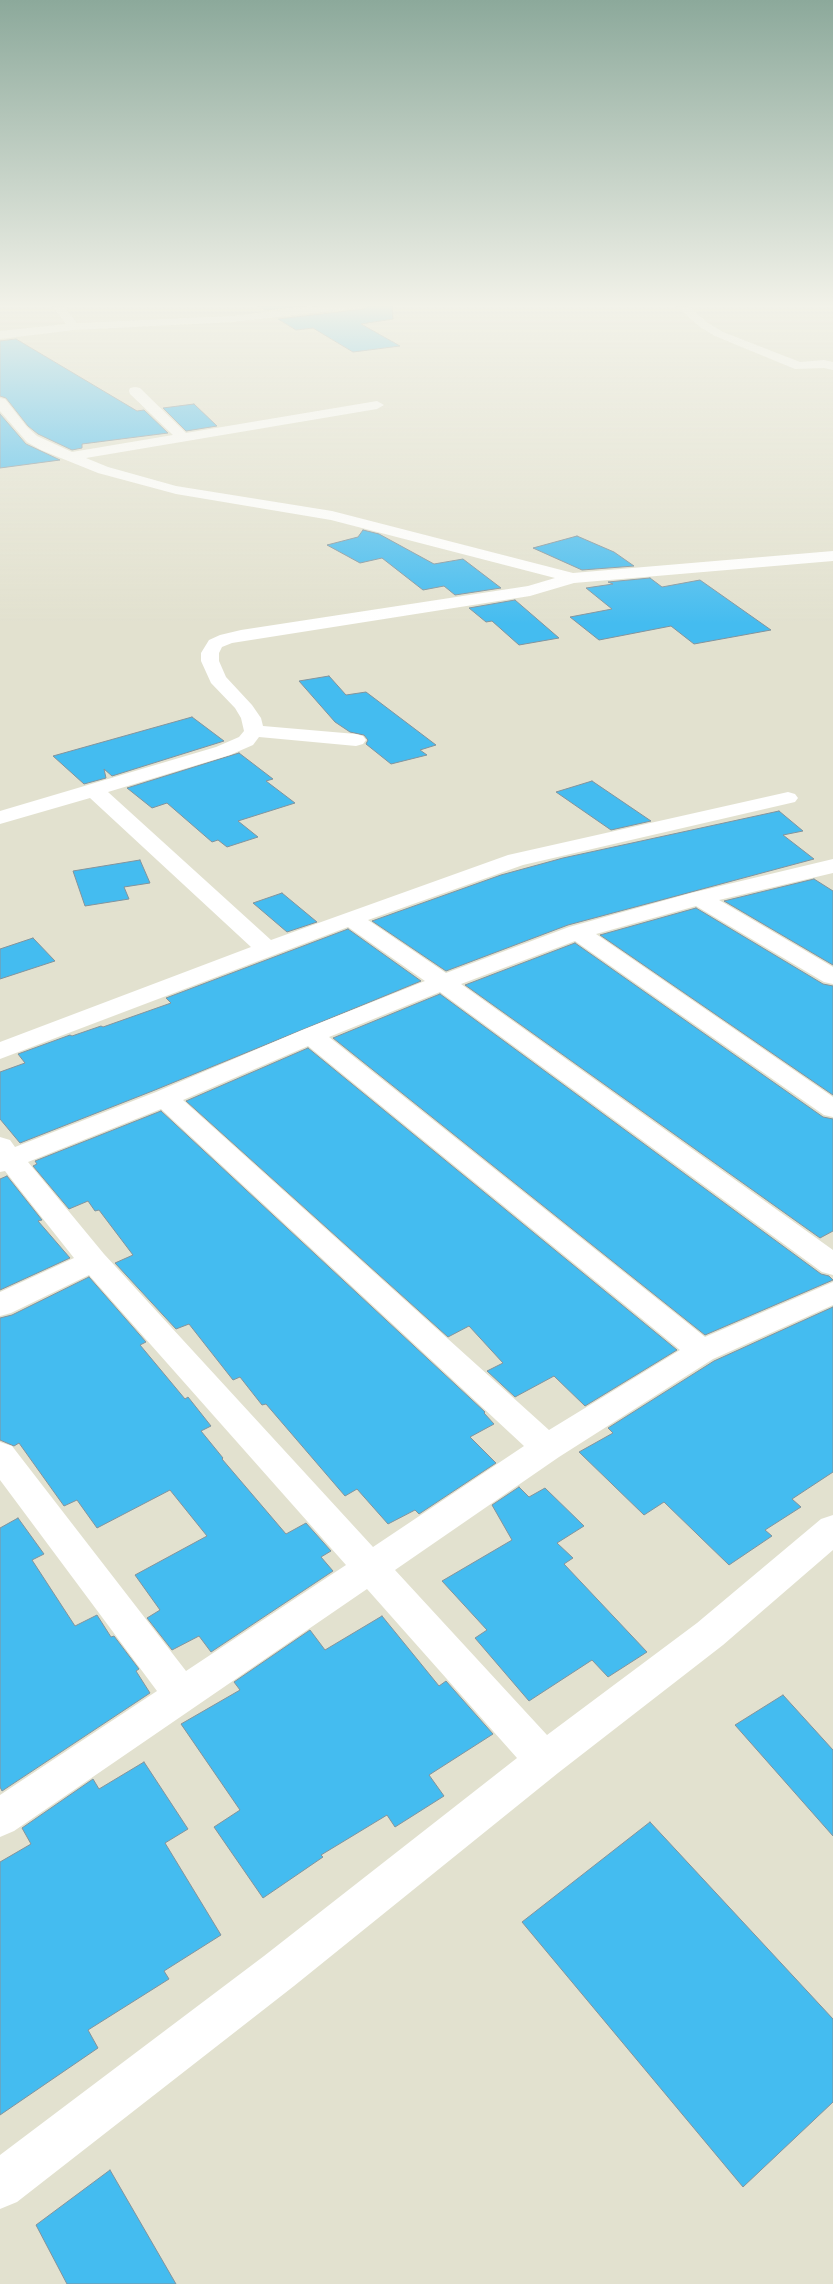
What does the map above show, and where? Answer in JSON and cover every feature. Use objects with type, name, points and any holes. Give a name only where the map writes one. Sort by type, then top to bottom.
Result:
[{"type":"street","points":[[7,411],[32,439],[67,457],[142,482],[371,524],[573,578]]},
{"type":"street","points":[[155,411],[183,438]]},
{"type":"street","points":[[67,457],[344,411]]},
{"type":"street","points":[[254,732],[251,718],[243,705],[218,680],[210,661],[210,653],[215,644],[241,635],[530,591],[573,578],[686,570],[833,556]]},
{"type":"street","points":[[254,732],[356,740]]},
{"type":"street","points":[[0,818],[223,751],[246,741],[254,732]]},
{"type":"street","points":[[95,791],[268,949]]},
{"type":"street","points":[[0,1050],[350,918],[516,860],[788,798]]},
{"type":"street","points":[[544,1760],[93,1260],[4,1156],[165,1098],[311,1035],[443,982],[577,932],[699,898],[831,867]]},
{"type":"street","points":[[699,898],[833,977]]},
{"type":"street","points":[[350,918],[443,982],[833,1265]]},
{"type":"street","points":[[577,932],[833,1109]]},
{"type":"street","points":[[311,1035],[702,1351]]},
{"type":"street","points":[[165,1098],[547,1448]]},
{"type":"street","points":[[0,1305],[93,1260]]},
{"type":"street","points":[[0,1818],[547,1448],[702,1351],[833,1293]]},
{"type":"street","points":[[0,1454],[183,1696]]},
{"type":"street","points":[[0,2186],[279,1972],[544,1760],[710,1634],[833,1529]]},
{"type":"building","points":[[16,411],[145,411],[168,433],[82,444],[82,448],[72,450],[38,434],[28,426]]},
{"type":"building","points":[[166,411],[201,411],[217,426],[186,431]]},
{"type":"building","points":[[0,414],[26,444],[60,460],[0,468]]},
{"type":"building","points":[[363,530],[379,534],[434,564],[463,559],[501,588],[455,595],[444,586],[423,590],[382,558],[360,563],[327,545],[358,537]]},
{"type":"building","points":[[577,536],[614,552],[634,566],[582,570],[533,548]]},
{"type":"building","points":[[650,578],[662,587],[700,580],[771,630],[694,644],[671,626],[599,640],[570,617],[612,609],[586,588],[613,584],[608,582]]},
{"type":"building","points":[[515,600],[559,638],[519,645],[492,621],[486,622],[469,608]]},
{"type":"building","points":[[329,676],[346,695],[366,692],[436,745],[420,750],[427,755],[391,764],[366,744],[368,740],[364,735],[350,732],[335,722],[299,681]]},
{"type":"building","points":[[192,717],[224,741],[112,776],[104,769],[106,778],[84,784],[53,756]]},
{"type":"building","points":[[239,753],[273,779],[266,781],[295,803],[238,821],[258,837],[227,847],[218,840],[212,842],[167,803],[152,808],[127,788]]},
{"type":"building","points":[[592,781],[651,821],[611,830],[556,792]]},
{"type":"building","points":[[779,811],[803,831],[783,835],[814,859],[568,925],[446,971],[372,921],[501,875],[563,858]]},
{"type":"building","points":[[140,860],[150,883],[124,887],[129,899],[85,906],[73,871]]},
{"type":"building","points":[[814,879],[833,891],[833,965],[724,901]]},
{"type":"building","points":[[282,893],[317,922],[287,932],[253,903]]},
{"type":"building","points":[[696,908],[823,984],[833,986],[833,1095],[600,935]]},
{"type":"building","points":[[348,929],[421,981],[20,1143],[0,1119],[0,1072],[25,1063],[18,1054],[70,1035],[103,1027],[171,1003],[166,998]]},
{"type":"building","points":[[33,938],[55,961],[0,979],[0,949]]},
{"type":"building","points":[[575,943],[823,1117],[833,1119],[833,1231],[820,1238],[465,985]]},
{"type":"building","points":[[440,994],[821,1274],[829,1276],[833,1280],[705,1335],[333,1038]]},
{"type":"building","points":[[308,1048],[677,1350],[585,1406],[554,1376],[515,1397],[487,1371],[503,1363],[469,1326],[448,1337],[186,1101]]},
{"type":"building","points":[[161,1111],[485,1412],[494,1424],[470,1437],[496,1463],[419,1514],[415,1510],[388,1524],[357,1489],[345,1496],[266,1404],[262,1405],[240,1377],[233,1380],[189,1324],[176,1329],[115,1263],[133,1255],[99,1210],[95,1211],[88,1201],[69,1209],[33,1166],[37,1164],[35,1161]]},
{"type":"building","points":[[7,1176],[42,1220],[38,1221],[70,1258],[0,1290],[0,1179]]},
{"type":"building","points":[[89,1277],[146,1342],[140,1345],[185,1399],[188,1397],[211,1426],[201,1431],[222,1459],[286,1534],[306,1523],[331,1551],[321,1557],[333,1571],[211,1652],[199,1636],[172,1650],[147,1618],[160,1610],[135,1575],[207,1536],[170,1490],[97,1528],[77,1500],[64,1506],[19,1443],[14,1446],[0,1440],[0,1318],[12,1315]]},
{"type":"building","points":[[833,1307],[833,1472],[792,1499],[801,1507],[765,1530],[772,1536],[729,1565],[664,1502],[644,1515],[579,1452],[613,1433],[608,1428],[714,1361]]},
{"type":"building","points":[[519,1487],[529,1497],[545,1488],[584,1526],[557,1543],[573,1558],[564,1564],[647,1652],[608,1677],[592,1660],[529,1701],[475,1638],[487,1630],[442,1581],[512,1540],[492,1505]]},
{"type":"building","points":[[18,1518],[44,1554],[32,1560],[75,1626],[97,1615],[111,1637],[114,1636],[139,1669],[136,1671],[150,1693],[2,1791],[0,1787],[0,1528]]},
{"type":"building","points":[[382,1616],[439,1686],[446,1681],[493,1734],[429,1775],[444,1796],[395,1827],[387,1815],[321,1855],[323,1857],[263,1898],[214,1827],[240,1810],[181,1724],[240,1690],[234,1682],[310,1630],[325,1650]]},
{"type":"building","points":[[783,1695],[833,1750],[833,1836],[735,1725]]},
{"type":"building","points":[[144,1762],[188,1829],[165,1843],[221,1935],[164,1971],[169,1979],[88,2030],[98,2048],[0,2115],[0,1862],[31,1844],[22,1828],[93,1779],[99,1789]]},
{"type":"building","points":[[650,1822],[833,2019],[833,2102],[743,2187],[522,1922]]},
{"type":"building","points":[[110,2170],[176,2284],[67,2284],[36,2225]]}]
